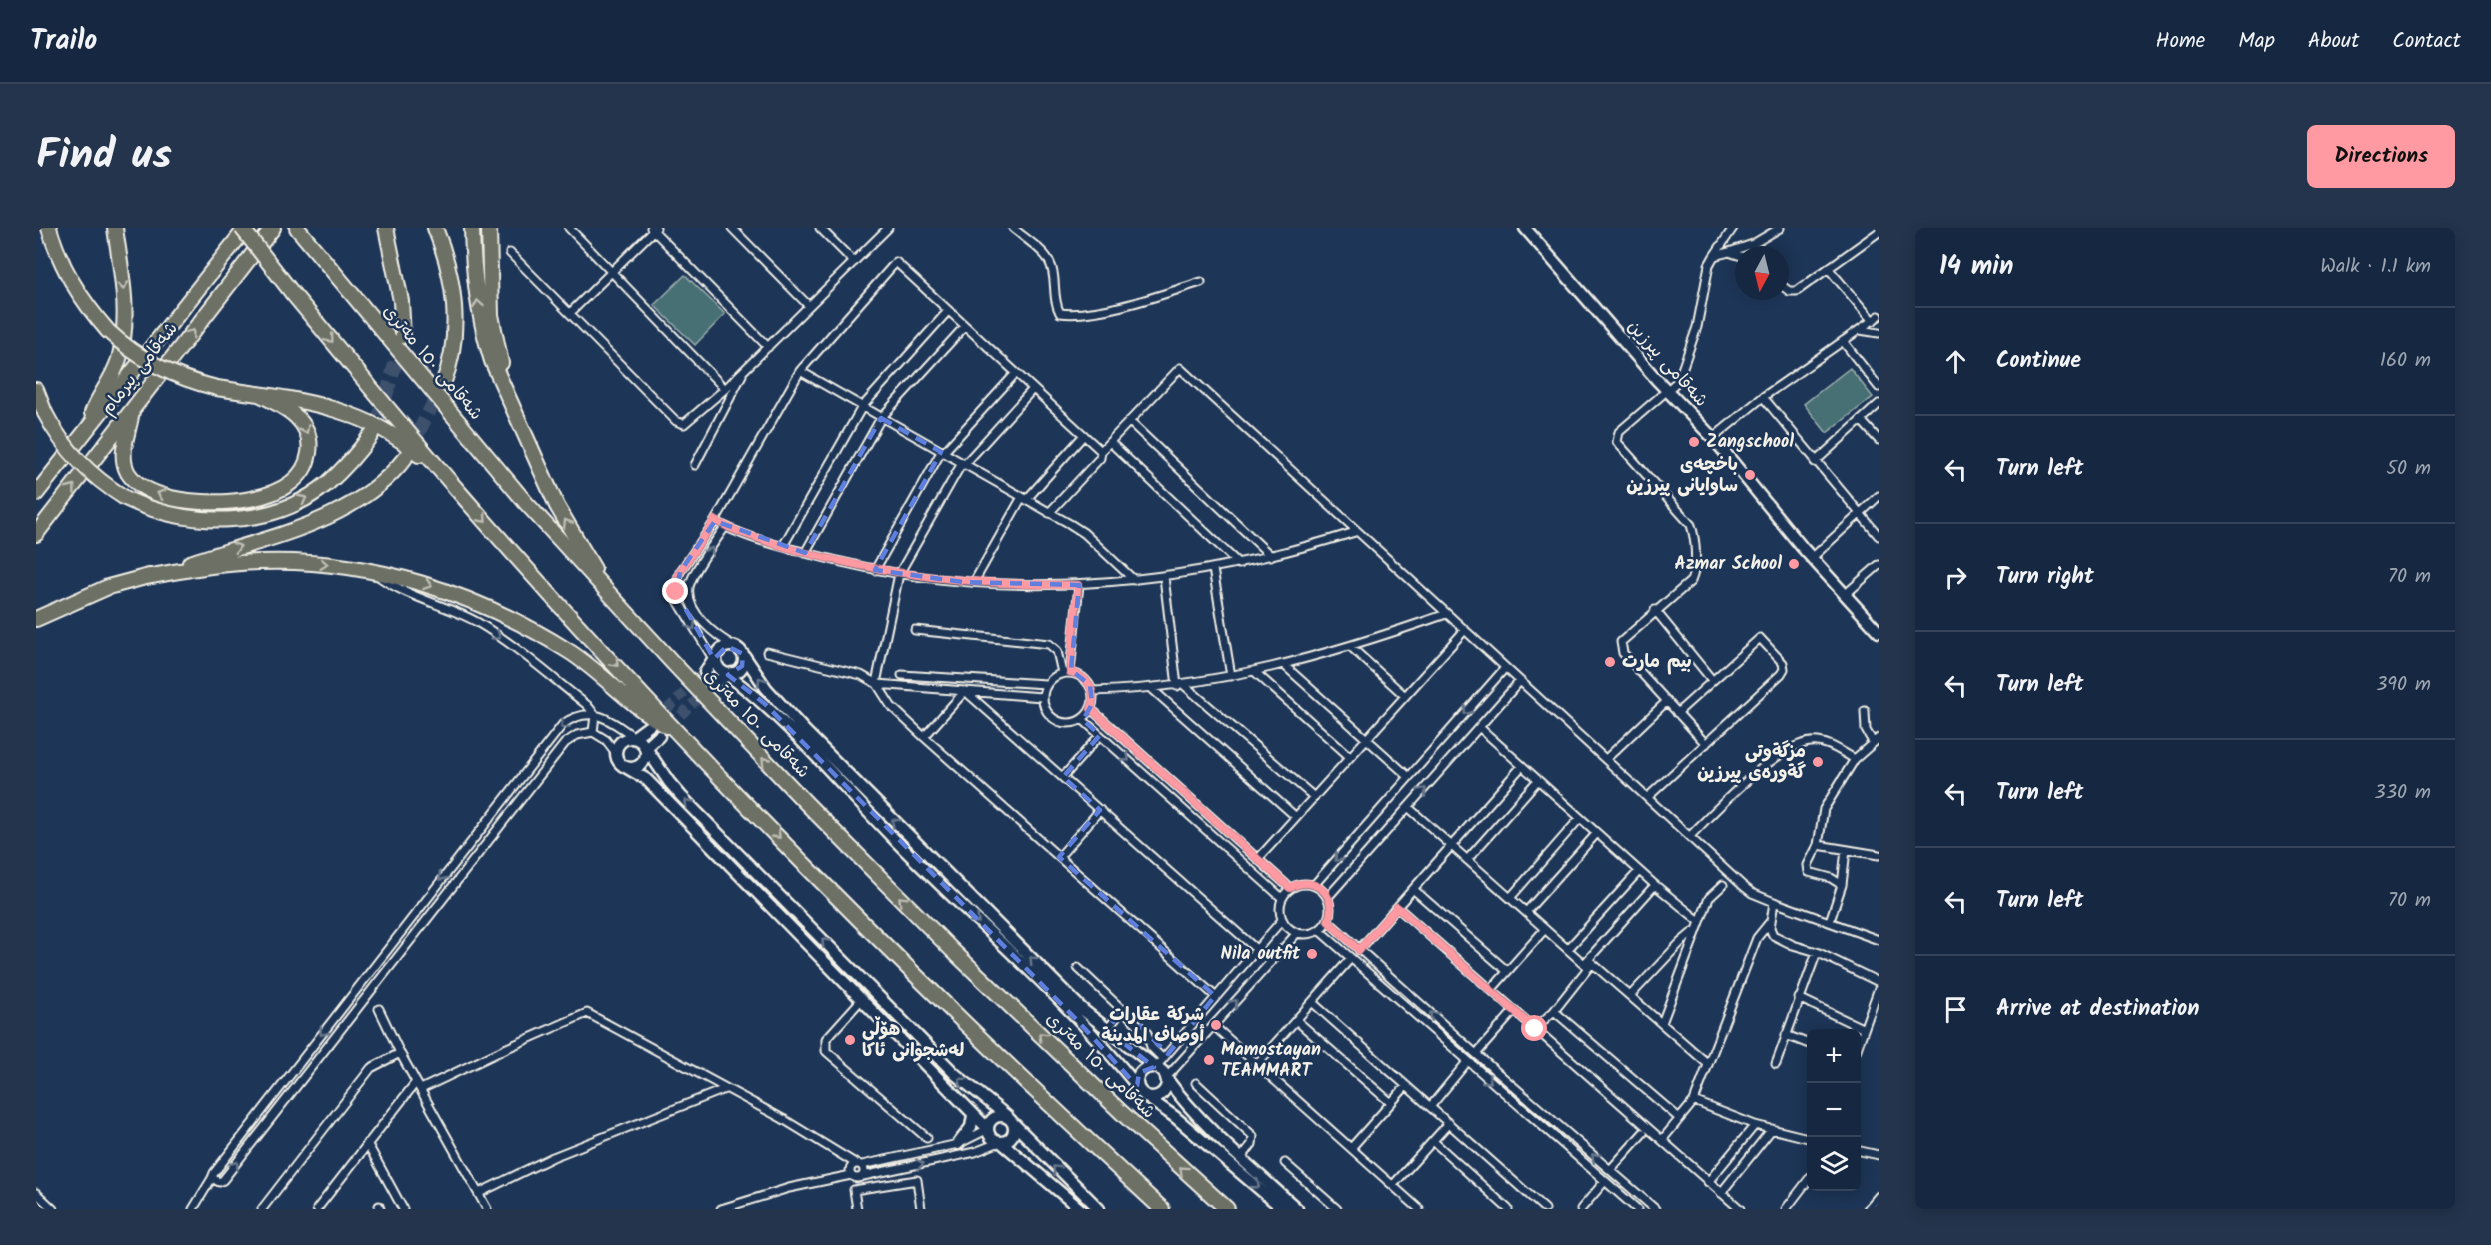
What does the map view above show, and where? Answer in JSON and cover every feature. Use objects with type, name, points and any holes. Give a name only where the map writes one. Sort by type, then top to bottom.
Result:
[{"type":"highway","points":[[49,228],[66,276],[90,310],[126,347],[157,367],[188,380],[217,388],[334,409],[370,422],[405,444],[460,494]]},
{"type":"highway","points":[[88,429],[93,410],[114,371],[123,335],[125,300],[115,228]]},
{"type":"highway","points":[[242,228],[292,294],[460,494],[676,731],[840,900],[1162,1209]]},
{"type":"highway","name":"شەقامی پیرمام","points":[[36,494],[246,228]]},
{"type":"highway","name":"شەقامی پیرمام","points":[[36,534],[273,228]]},
{"type":"highway","name":"شەقامی ١٥٠ مەتری","points":[[297,228],[526,503],[806,803],[952,950],[1122,1113],[1227,1209]]},
{"type":"highway","points":[[386,228],[401,301],[403,336]]},
{"type":"highway","points":[[435,228],[447,266],[454,312],[451,359],[443,384]]},
{"type":"highway","points":[[472,228],[478,309],[492,361],[557,506],[607,591]]},
{"type":"highway","points":[[489,228],[491,315],[507,394]]},
{"type":"highway","points":[[36,390],[45,413],[60,440],[100,483],[140,505],[182,517],[222,519],[264,514],[303,499],[326,485],[348,464],[370,435]]},
{"type":"highway","points":[[133,407],[124,446],[124,461],[136,482],[159,495],[198,503],[220,504],[247,500],[282,488],[302,472],[308,459],[309,438],[305,427],[295,414],[261,395]]},
{"type":"highway","points":[[36,619],[98,591],[330,516],[372,492],[391,476],[405,458]]},
{"type":"highway","points":[[141,578],[199,568],[294,561],[372,571],[415,580],[464,597],[522,624],[573,654],[648,716],[676,731]]},
{"type":"street","points":[[569,228],[725,389]]},
{"type":"street","points":[[732,228],[809,306]]},
{"type":"street","points":[[820,228],[854,262]]},
{"type":"street","points":[[695,465],[744,371],[888,228]]},
{"type":"street","points":[[1013,228],[1049,261],[1054,284],[1054,302],[1060,313],[1075,315],[1096,311],[1201,282]]},
{"type":"street","name":"شەقامی پیرزین","points":[[1525,228],[1667,391],[1713,438],[1812,558],[1879,632]]},
{"type":"street","points":[[1706,744],[1626,658],[1621,642],[1691,581],[1694,574],[1694,537],[1691,525],[1617,442],[1619,432],[1677,381],[1697,327],[1709,265],[1733,228]]},
{"type":"street","points":[[1714,256],[1753,244],[1780,228]]},
{"type":"street","points":[[570,313],[653,229],[768,346]]},
{"type":"street","points":[[1789,291],[1797,291],[1829,269],[1879,229]]},
{"type":"street","points":[[1729,252],[1735,254]]},
{"type":"street","points":[[510,253],[678,423],[687,423],[749,366]]},
{"type":"street","points":[[1101,451],[896,262],[800,371],[715,520],[685,564],[676,581],[675,589],[680,606],[729,674],[765,704],[894,840],[1075,1017],[1145,1096],[1175,1117],[1283,1209]]},
{"type":"street","points":[[1713,438],[1763,398],[1876,319],[1829,269]]},
{"type":"street","points":[[783,546],[862,407],[948,311]]},
{"type":"street","points":[[805,553],[881,418],[965,326]]},
{"type":"street","points":[[1860,330],[1879,333]]},
{"type":"street","points":[[1843,341],[1879,387]]},
{"type":"street","points":[[1049,513],[1100,458],[1101,451],[1179,369],[1742,885],[1752,893],[1774,902],[1879,940]]},
{"type":"street","points":[[800,371],[1084,533],[1134,580]]},
{"type":"street","points":[[876,570],[942,453],[1016,373]]},
{"type":"street","points":[[1033,389],[963,464],[900,574],[876,683],[891,706],[1215,996]]},
{"type":"street","points":[[1763,398],[1879,536]]},
{"type":"street","points":[[1815,462],[1879,404]]},
{"type":"street","points":[[1861,420],[1879,440]]},
{"type":"street","points":[[1129,421],[1271,556]]},
{"type":"street","points":[[974,582],[1024,498],[1084,435]]},
{"type":"street","points":[[1110,442],[1239,564]]},
{"type":"street","points":[[1812,558],[1879,496]]},
{"type":"street","points":[[715,520],[725,527],[805,553],[876,570],[974,582],[1078,585],[1164,577],[1213,569],[1271,556],[1355,532]]},
{"type":"street","points":[[725,527],[693,578],[689,593],[704,623],[739,650],[766,688],[805,731],[1083,1010],[1107,1030],[1160,1063]]},
{"type":"street","points":[[1846,594],[1879,565]]},
{"type":"street","points":[[1213,569],[1231,676]]},
{"type":"street","points":[[372,571],[404,592],[458,613],[496,635],[587,705],[595,715],[593,732]]},
{"type":"street","points":[[1164,577],[1181,685],[1314,797]]},
{"type":"street","points":[[1066,673],[1078,585]]},
{"type":"street","points":[[1655,610],[1712,680]]},
{"type":"street","points":[[1092,691],[1181,685],[1255,672],[1351,646],[1446,614]]},
{"type":"street","points":[[915,630],[1049,644],[1058,651],[1066,673]]},
{"type":"street","points":[[1258,859],[1464,631]]},
{"type":"street","points":[[1648,797],[1784,669],[1783,663],[1760,638],[1677,713]]},
{"type":"street","points":[[1351,646],[1405,696]]},
{"type":"street","points":[[705,672],[722,648],[739,650]]},
{"type":"street","points":[[714,683],[742,666],[739,650]]},
{"type":"street","points":[[767,652],[861,675],[876,683],[1042,697]]},
{"type":"street","points":[[1284,665],[1409,777]]},
{"type":"street","points":[[1314,885],[1505,668]]},
{"type":"street","points":[[1255,672],[1350,757]]},
{"type":"street","points":[[1066,673],[1085,679],[1092,691],[1093,700],[1091,709],[1082,719],[1069,723],[1054,719],[1046,710],[1042,697],[1046,684],[1052,678],[1066,673]]},
{"type":"street","points":[[902,675],[1046,684]]},
{"type":"street","points":[[1328,897],[1520,681]]},
{"type":"street","points":[[1151,688],[1296,817]]},
{"type":"street","points":[[924,736],[965,691]]},
{"type":"street","points":[[965,691],[1256,950]]},
{"type":"street","points":[[1606,759],[1666,702]]},
{"type":"street","points":[[1091,709],[1290,888]]},
{"type":"street","points":[[1842,885],[1831,878],[1809,872],[1808,865],[1818,845],[1824,809],[1855,759],[1876,740],[1866,730],[1865,711]]},
{"type":"street","points":[[193,1209],[214,1173],[558,730],[578,716],[595,715],[607,719],[641,741],[681,796],[955,1074],[1010,1120],[1099,1209]]},
{"type":"street","points":[[1082,719],[1282,897]]},
{"type":"street","points":[[616,753],[621,741],[634,737],[649,726]]},
{"type":"street","points":[[1479,728],[1639,871],[1699,921]]},
{"type":"street","points":[[212,1178],[216,1181],[223,1180],[565,743],[577,735],[593,732],[606,740],[616,753],[620,764],[646,779],[988,1129],[993,1139],[1000,1142],[1080,1209]]},
{"type":"street","points":[[1062,777],[1100,735]]},
{"type":"street","points":[[646,748],[659,736]]},
{"type":"street","points":[[1690,836],[1756,772],[1797,746],[1811,742],[1825,743],[1855,759]]},
{"type":"street","points":[[627,768],[642,764],[647,755],[646,748]]},
{"type":"street","points":[[1359,950],[1522,766]]},
{"type":"street","points":[[1467,860],[1538,780]]},
{"type":"street","points":[[1408,807],[1568,950],[1630,996],[1708,1064]]},
{"type":"street","points":[[1059,857],[1100,810]]},
{"type":"street","points":[[1510,898],[1580,818]]},
{"type":"street","points":[[1526,912],[1597,833]]},
{"type":"street","points":[[1818,845],[1879,855]]},
{"type":"street","points":[[1830,921],[1842,885],[1846,850]]},
{"type":"street","points":[[1568,950],[1639,871]]},
{"type":"street","points":[[1304,883],[1314,885],[1328,897],[1331,910],[1328,921],[1319,930],[1309,934],[1297,933],[1282,920],[1280,907],[1282,897],[1290,888],[1304,883]]},
{"type":"street","points":[[1535,1029],[1554,1011],[1588,963],[1655,885]]},
{"type":"street","points":[[1662,1023],[1709,898],[1724,885]]},
{"type":"street","points":[[1413,889],[1507,972]]},
{"type":"street","points":[[1774,902],[1770,922],[1773,935],[1793,945],[1817,952],[1879,982]]},
{"type":"street","points":[[1397,907],[1740,1209]]},
{"type":"street","points":[[1137,1086],[1139,1073],[1160,1063],[1282,920]]},
{"type":"street","points":[[1328,921],[1476,1054],[1655,1209]]},
{"type":"street","points":[[1662,1140],[1694,1101],[1757,938],[1770,922]]},
{"type":"street","points":[[1491,990],[1545,929]]},
{"type":"street","points":[[1319,930],[1448,1046],[1637,1209]]},
{"type":"street","points":[[1630,996],[1680,943],[1695,931]]},
{"type":"street","points":[[1145,1096],[1155,1097],[1163,1092],[1166,1078],[1297,933]]},
{"type":"street","points":[[1776,1064],[1817,952]]},
{"type":"street","points":[[1257,1064],[1351,958]]},
{"type":"street","points":[[1078,968],[1147,1033],[1162,1071],[1176,1092],[1241,1158],[1297,1209]]},
{"type":"street","points":[[361,984],[370,994]]},
{"type":"street","points":[[1861,1039],[1879,988]]},
{"type":"street","points":[[1799,998],[1864,1029]]},
{"type":"street","points":[[862,999],[826,1038],[826,1051],[927,1138]]},
{"type":"street","points":[[1312,1002],[1543,1209]]},
{"type":"street","points":[[379,1009],[400,1053],[487,1209]]},
{"type":"street","points":[[1107,1030],[1123,1010]]},
{"type":"street","points":[[1476,1054],[1514,1011]]},
{"type":"street","points":[[1554,1011],[1679,1118]]},
{"type":"street","points":[[421,1089],[587,1013],[783,1119],[859,1164],[864,1170],[863,1176]]},
{"type":"street","points":[[1296,1020],[1391,1103]]},
{"type":"street","points":[[1214,1026],[1418,1208]]},
{"type":"street","points":[[1786,1035],[1807,1043]]},
{"type":"street","points":[[1448,1046],[1457,1037]]},
{"type":"street","points":[[262,1209],[371,1068],[400,1053]]},
{"type":"street","points":[[1430,1107],[1467,1062]]},
{"type":"street","points":[[317,1209],[416,1082]]},
{"type":"street","points":[[1196,1083],[1253,1136],[1252,1144],[1241,1158]]},
{"type":"street","points":[[1351,1148],[1406,1086]]},
{"type":"street","points":[[479,1193],[553,1157],[725,1089]]},
{"type":"street","points":[[1694,1101],[1755,1125],[1807,1138]]},
{"type":"street","points":[[266,1105],[276,1113]]},
{"type":"street","points":[[958,1144],[970,1127],[973,1115]]},
{"type":"street","points":[[850,1174],[850,1168],[859,1164],[958,1144],[988,1129],[990,1121],[996,1116],[1010,1120]]},
{"type":"street","points":[[721,1209],[789,1188],[850,1174],[856,1178],[975,1152],[1008,1140],[1013,1134],[1010,1120]]},
{"type":"street","points":[[1393,1185],[1449,1123]]},
{"type":"street","points":[[1708,1182],[1755,1125]]},
{"type":"street","points":[[1721,1193],[1772,1129]]},
{"type":"street","points":[[1610,1170],[1643,1133]]},
{"type":"street","points":[[1432,1141],[1508,1209]]},
{"type":"street","points":[[367,1143],[403,1209]]},
{"type":"street","points":[[1861,1151],[1879,1155]]},
{"type":"street","points":[[1285,1163],[1337,1209]]},
{"type":"street","points":[[857,1209],[854,1190],[917,1180],[921,1209]]},
{"type":"street","points":[[1581,1209],[1605,1181]]},
{"type":"street","points":[[1786,1209],[1807,1182]]},
{"type":"street","points":[[36,1193],[53,1209]]},
{"type":"street","points":[[1868,1209],[1879,1196]]},
{"type":"highlighted area","points":[[881,418],[941,452],[875,570],[963,582],[1079,585],[1071,670],[1090,685],[1092,704],[1083,720],[1100,735],[1063,777],[1100,810],[1059,857],[1215,996],[1168,1054],[1123,1009],[1107,1030],[1154,1067],[1139,1073],[1137,1086],[1075,1018],[765,704],[728,675],[742,666],[743,654],[727,646],[714,659],[676,592],[680,572],[715,521],[805,553]]},
{"type":"green space","points":[[685,275],[725,314],[695,345],[654,305]]},
{"type":"green space","points":[[1850,368],[1873,397],[1827,433],[1804,404]]},
{"type":"tunnel","points":[[371,435],[383,407],[401,343]]},
{"type":"tunnel","points":[[409,451],[441,388]]},
{"type":"tunnel","points":[[656,720],[705,672]]},
{"type":"tunnel","points":[[659,736],[714,683]]},
{"type":"place","name":"Zangschool","points":[[1694,442]]},
{"type":"place","name":"باخچەی ساوایانی پیرزین","points":[[1750,475]]},
{"type":"place","name":"Azmar School","points":[[1794,564]]},
{"type":"place","name":"بیم مارت","points":[[1610,662]]},
{"type":"place","name":"مزگةوتی گةورەی پیرزین","points":[[1818,762]]},
{"type":"place","name":"Nila outfit","points":[[1312,954]]},
{"type":"place","name":"شركة عقارات أوصاف المدينة","points":[[1216,1025]]},
{"type":"place","name":"هۆڵی لەشجوانی ئاکا","points":[[850,1040]]},
{"type":"place","name":"Mamostayan TEAMMART","points":[[1209,1060]]},
{"type":"route","points":[[676,592],[676,581],[680,572],[715,520],[725,527],[774,543],[876,570],[963,582],[1078,585],[1070,672],[1082,676],[1090,685],[1093,696],[1091,709],[1290,888],[1308,883],[1316,885],[1323,891],[1331,906],[1328,921],[1359,950],[1397,907],[1535,1029]]}]
